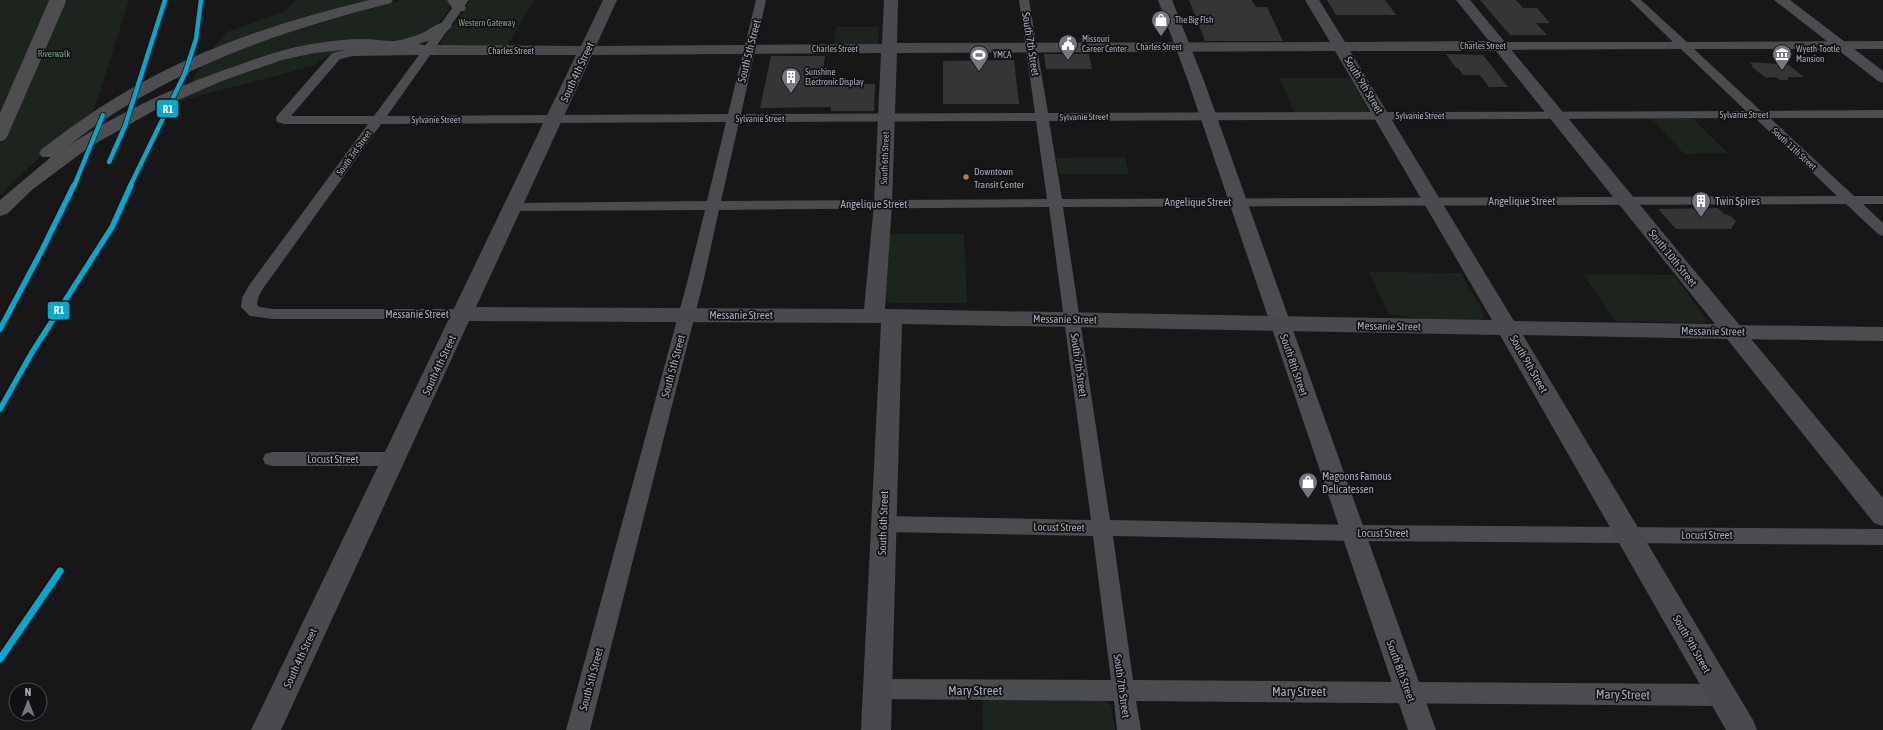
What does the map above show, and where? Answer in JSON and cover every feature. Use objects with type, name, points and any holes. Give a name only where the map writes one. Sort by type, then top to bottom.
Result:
[{"type":"highway","points":[[6,119],[58,0]]},
{"type":"highway","points":[[0,201],[25,174],[72,133],[124,100],[151,85],[218,53],[319,17],[386,0]]},
{"type":"highway","points":[[0,210],[28,184],[59,160],[116,124],[164,99],[214,78],[269,59],[321,47],[345,49],[398,44],[426,37],[445,26]]},
{"type":"highway","points":[[398,44],[428,50]]},
{"type":"main road","name":"South 4th Street","points":[[266,730],[610,0]]},
{"type":"main road","name":"South 6th Street","points":[[876,730],[883,524],[883,204],[891,0]]},
{"type":"main road","name":"South 9th Street","points":[[1312,0],[1508,328],[1742,730]]},
{"type":"main road","name":"South 10th Street","points":[[1463,0],[1883,516]]},
{"type":"main road","name":"Charles Street","points":[[428,50],[586,51],[1032,47],[1500,46]]},
{"type":"main road","name":"Messanie Street","points":[[463,314],[883,316],[1733,332]]},
{"type":"street","name":"South 5th Street","points":[[578,730],[686,315],[762,0]]},
{"type":"street","name":"South 7th Street","points":[[1024,0],[1073,319],[1129,730]]},
{"type":"street","name":"South 8th Street","points":[[1165,0],[1208,116],[1279,324],[1422,730]]},
{"type":"street","name":"South 11th Street","points":[[1635,0],[1883,231]]},
{"type":"street","points":[[1781,0],[1883,78]]},
{"type":"street","name":"South 3rd Street","points":[[249,307],[248,303],[256,288],[428,50],[459,3]]},
{"type":"street","name":"Charles Street","points":[[1500,46],[1684,47],[1883,45]]},
{"type":"street","name":"Charles Street","points":[[345,49],[353,52],[410,52],[428,50]]},
{"type":"street","name":"Sylvanie Street","points":[[345,49],[332,60],[282,118],[284,120],[732,120],[1208,116],[1883,114]]},
{"type":"street","name":"Angelique Street","points":[[513,207],[1626,200],[1883,200]]},
{"type":"street","name":"Messanie Street","points":[[249,307],[256,312],[273,314],[463,314]]},
{"type":"street","name":"Messanie Street","points":[[1733,332],[1883,334]]},
{"type":"street","name":"Locust Street","points":[[272,459],[395,459]]},
{"type":"street","name":"Locust Street","points":[[883,524],[1352,533],[1883,536]]},
{"type":"street","name":"Mary Street","points":[[877,689],[1721,695]]},
{"type":"green space","name":"Riverwalk","points":[[0,0],[129,0],[93,113],[64,134],[0,195]]},
{"type":"green space","points":[[296,0],[370,0],[323,12],[405,0],[448,0],[450,7],[437,26],[423,35],[414,38],[395,40],[356,39],[353,49],[328,55],[316,65],[180,101],[210,52],[227,32],[285,11]]},
{"type":"green space","name":"Western Gateway","points":[[471,0],[534,0],[507,46],[441,45],[441,42]]},
{"type":"green space","points":[[836,27],[879,27],[878,44],[834,44]]},
{"type":"green space","points":[[1279,78],[1350,78],[1368,111],[1295,113]]},
{"type":"green space","points":[[1652,119],[1693,119],[1728,153],[1684,154]]},
{"type":"green space","points":[[1125,157],[1129,174],[1059,174],[1056,158]]},
{"type":"green space","points":[[890,234],[964,234],[967,303],[888,302],[885,297]]},
{"type":"green space","points":[[1369,272],[1461,273],[1483,312],[1483,317],[1480,320],[1425,319],[1389,314]]},
{"type":"green space","points":[[1583,274],[1674,275],[1707,320],[1704,323],[1615,321]]},
{"type":"green space","points":[[982,697],[1104,700],[1111,705],[1115,730],[983,730]]},
{"type":"building","points":[[1189,0],[1252,0],[1256,7],[1267,7],[1283,41],[1205,41]]},
{"type":"building","points":[[1327,0],[1385,0],[1396,15],[1336,15]]},
{"type":"building","points":[[1480,0],[1516,0],[1523,8],[1537,8],[1550,23],[1536,23],[1547,35],[1510,35]]},
{"type":"building","name":"Missouri Career Center","points":[[1044,54],[1089,54],[1092,69],[1046,69]]},
{"type":"building","points":[[1446,54],[1483,55],[1508,87],[1489,87],[1480,75],[1463,75]]},
{"type":"building","points":[[771,56],[825,56],[821,84],[875,84],[874,111],[831,111],[831,107],[760,108]]},
{"type":"building","name":"YMCA","points":[[1014,60],[1019,104],[943,104],[943,61]]},
{"type":"building","name":"Wyeth-Tootle Mansion","points":[[1749,62],[1789,65],[1804,77],[1789,77],[1787,80],[1780,80],[1775,77],[1766,78],[1752,67],[1753,66]]},
{"type":"building","name":"Twin Spires","points":[[1718,208],[1724,214],[1731,216],[1736,221],[1731,229],[1676,229],[1658,209]]},
{"type":"transit line","name":"R1","points":[[109,162],[125,126],[165,0]]},
{"type":"transit line","name":"R1","points":[[0,409],[31,354],[112,227],[138,169],[185,73],[196,39],[201,0]]},
{"type":"transit line","name":"R1","points":[[0,329],[69,197],[103,115]]},
{"type":"transit line","name":"R1","points":[[0,659],[60,571]]},
{"type":"place","name":"The Big FIsh","points":[[1161,37]]},
{"type":"place","name":"Missouri Career Center","points":[[1068,61]]},
{"type":"place","name":"Wyeth-Tootle Mansion","points":[[1782,71]]},
{"type":"place","name":"YMCA","points":[[979,72]]},
{"type":"place","name":"Sunshine Electronic Display","points":[[791,94]]},
{"type":"place","name":"Downtown Transit Center","points":[[966,177]]},
{"type":"place","name":"Twin Spires","points":[[1701,218]]},
{"type":"place","name":"Magoons Famous Delicatessen","points":[[1308,499]]}]
